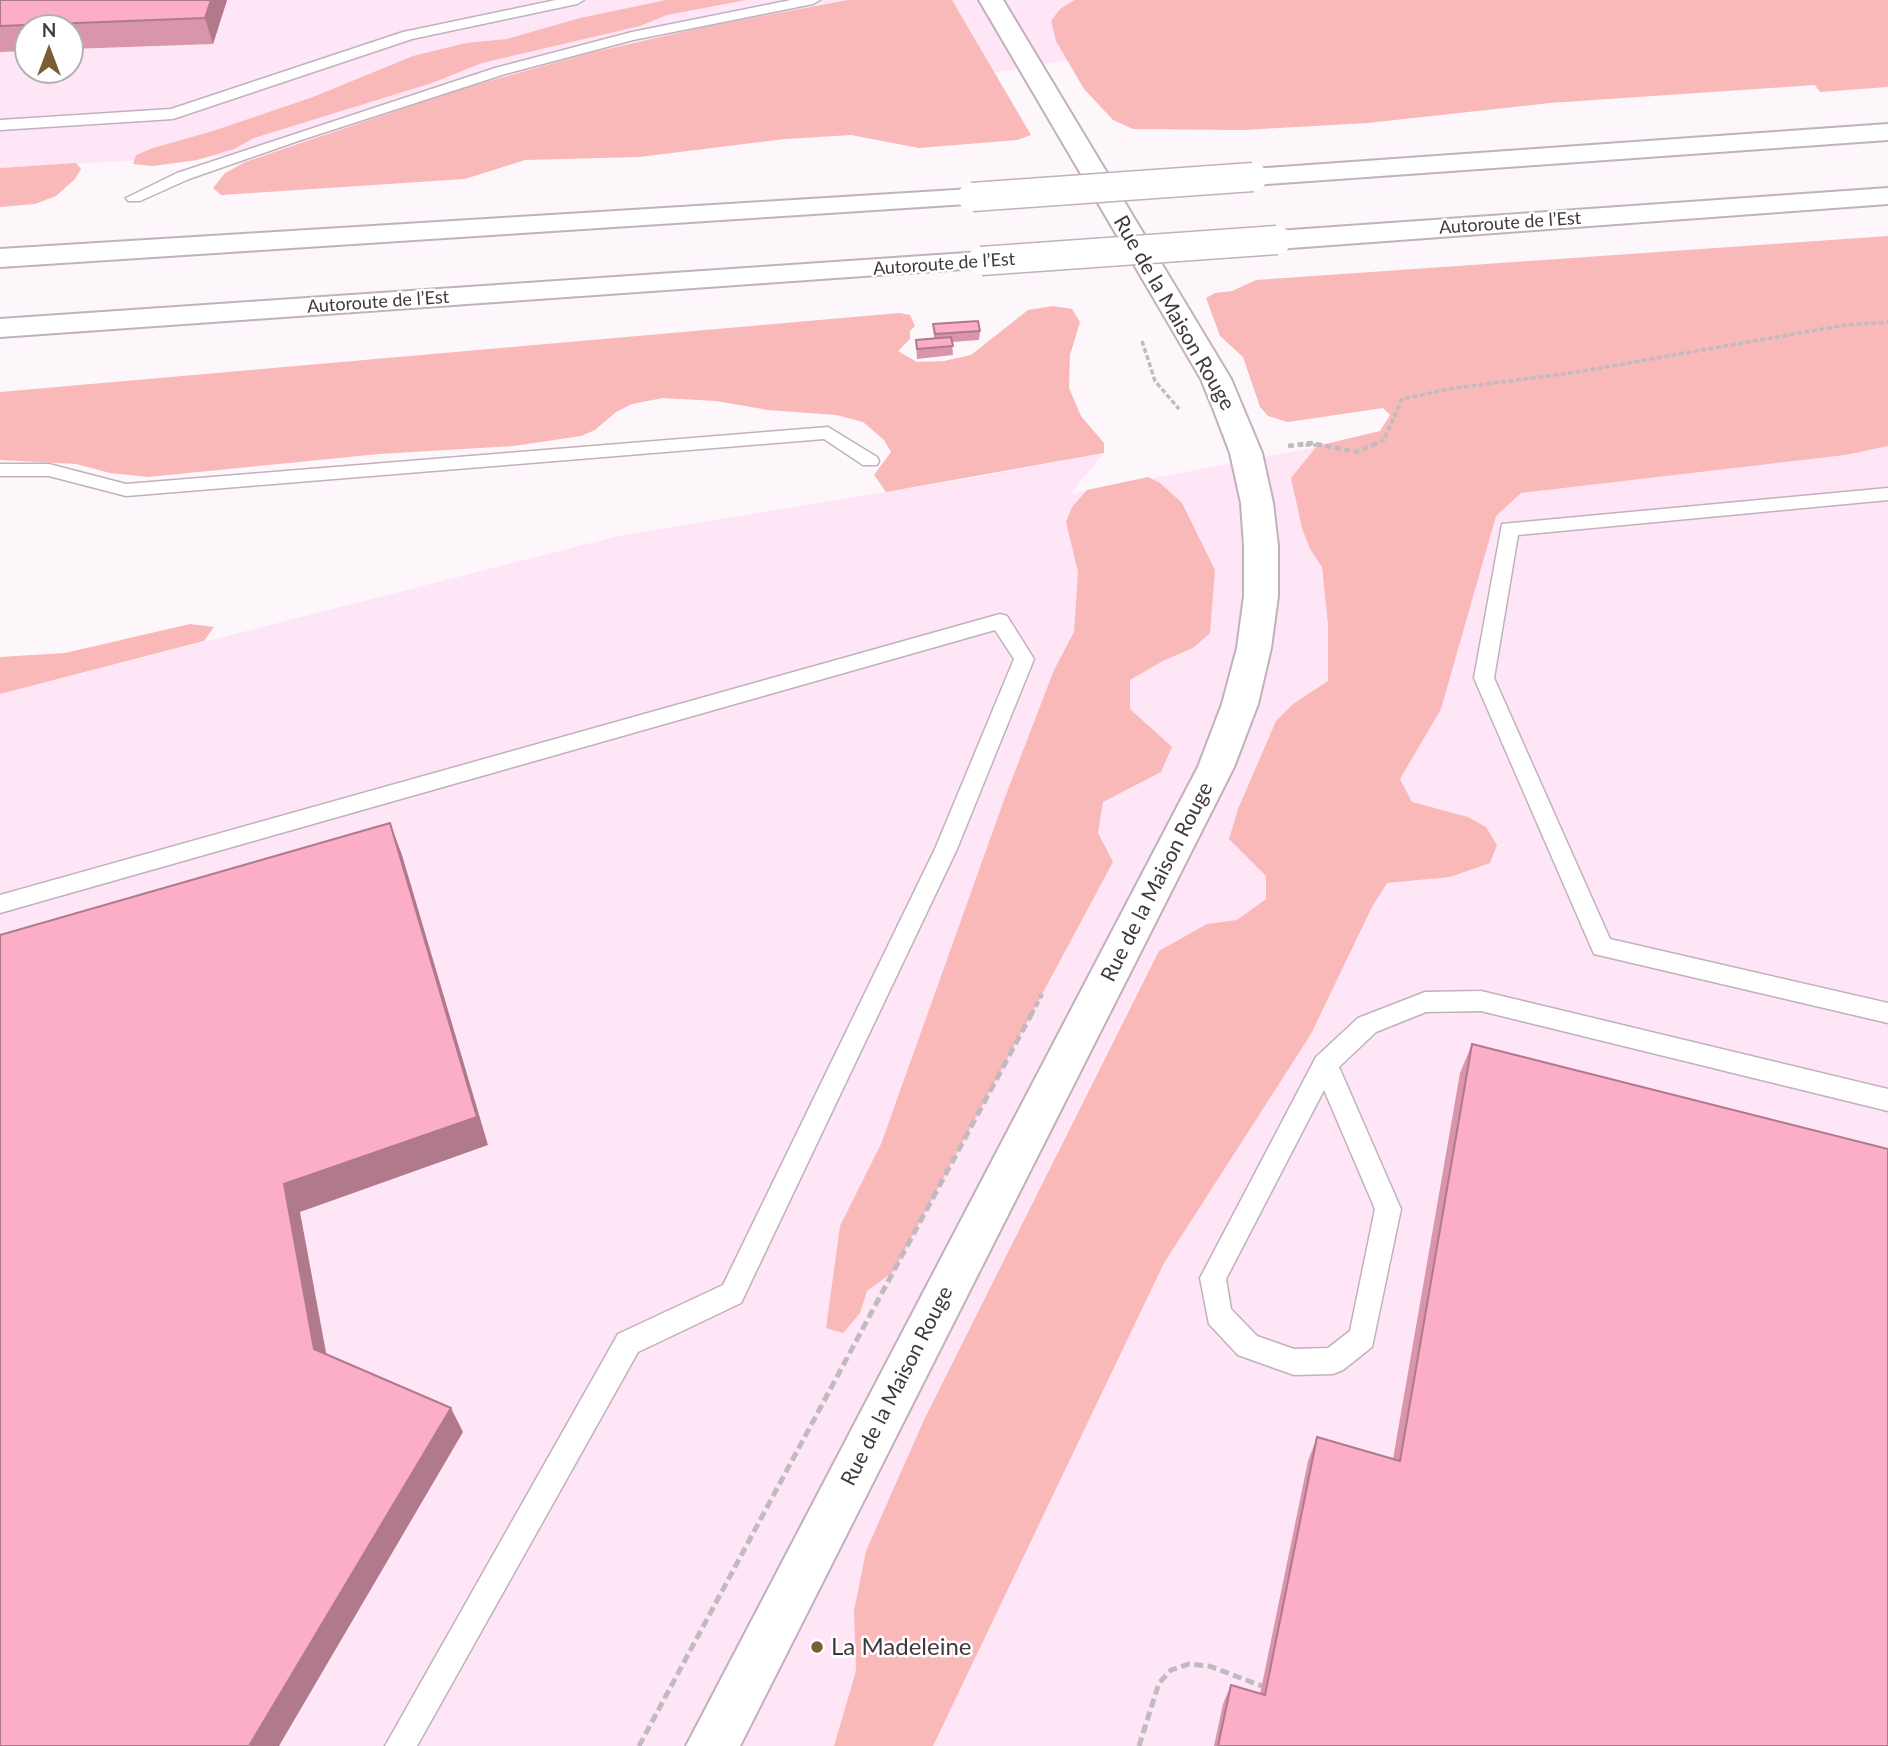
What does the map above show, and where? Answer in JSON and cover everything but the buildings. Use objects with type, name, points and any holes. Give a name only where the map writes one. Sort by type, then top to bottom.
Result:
[{"type":"main road","name":"Rue de la Maison Rouge","points":[[712,1746],[1216,767],[1240,704],[1254,648],[1261,597],[1257,503],[1246,453],[1230,411],[1216,379],[991,0]]},
{"type":"main road","points":[[0,258],[972,197],[1888,132]]},
{"type":"main road","name":"Autoroute de l’Est","points":[[0,328],[1888,196]]},
{"type":"lane","points":[[0,125],[173,114],[408,35],[576,0]]},
{"type":"lane","points":[[134,198],[183,176],[280,142],[500,71],[632,36],[813,0]]},
{"type":"lane","points":[[0,470],[49,470],[126,490],[828,433],[870,461]]},
{"type":"lane","points":[[1888,494],[1509,529],[1484,678],[1602,947],[1888,1013]]},
{"type":"lane","points":[[0,904],[1000,621],[1024,659],[946,849],[732,1294],[628,1343],[400,1746]]},
{"type":"lane","points":[[1325,1064],[1388,1209],[1362,1338],[1334,1360],[1294,1362],[1248,1346],[1219,1315],[1213,1278],[1325,1064],[1367,1025],[1425,1002],[1481,1001],[1888,1100]]},
{"type":"path","points":[[1311,443],[1356,452],[1384,440],[1402,399],[1449,389],[1577,372],[1846,326],[1888,322]]},
{"type":"path","points":[[1141,332],[1143,351],[1155,381],[1182,411]]},
{"type":"path","points":[[639,1746],[1043,992]]},
{"type":"path","points":[[1139,1746],[1159,1683],[1171,1670],[1189,1664],[1209,1666],[1262,1686]]},
{"type":"shaded area","points":[[0,0],[1221,0],[1132,50],[913,86],[868,120],[0,168]]},
{"type":"shaded area","points":[[666,0],[746,0],[667,15],[640,26],[482,63],[432,83],[254,138],[234,149],[197,160],[153,166],[133,164],[136,155],[153,148],[313,97],[413,56],[466,43],[507,39],[580,18]]},
{"type":"shaded area","points":[[848,0],[952,0],[1031,135],[1017,140],[919,148],[851,135],[785,139],[639,157],[525,160],[465,179],[221,195],[213,188],[225,173],[245,162],[461,89],[590,53],[709,26]]},
{"type":"shaded area","points":[[1075,0],[1888,0],[1888,87],[1820,92],[1815,85],[1550,103],[1368,123],[1242,130],[1133,129],[1113,120],[1084,89],[1056,41],[1051,21],[1060,9]]},
{"type":"shaded area","points":[[76,163],[81,169],[75,179],[56,196],[35,204],[0,207],[0,168]]},
{"type":"shaded area","points":[[1888,236],[1888,446],[1845,455],[1521,493],[1496,516],[1441,709],[1400,779],[1412,802],[1468,817],[1486,827],[1497,845],[1490,863],[1450,877],[1387,883],[1372,907],[1311,1034],[1164,1263],[933,1746],[834,1746],[856,1671],[854,1611],[866,1551],[924,1420],[1159,951],[1207,924],[1237,920],[1266,899],[1266,876],[1229,839],[1238,809],[1276,721],[1293,704],[1328,681],[1328,624],[1322,567],[1310,549],[1302,528],[1291,478],[1317,446],[1380,431],[1390,415],[1383,408],[1288,422],[1268,416],[1260,407],[1243,357],[1220,336],[1206,298],[1215,293],[1232,291],[1256,280]]},
{"type":"shaded area","points":[[1053,306],[1072,309],[1080,322],[1070,355],[1069,388],[1081,416],[1104,443],[1104,453],[886,492],[874,475],[891,452],[884,440],[863,422],[836,415],[768,410],[716,401],[663,398],[632,404],[616,412],[595,430],[581,436],[514,446],[379,454],[148,477],[110,473],[76,464],[0,460],[0,392],[899,313],[910,315],[915,326],[910,331],[910,339],[898,351],[917,362],[944,361],[971,355],[1028,310]]},
{"type":"shaded area","points":[[1888,370],[1888,1746],[0,1746],[0,694],[618,536],[982,476],[1104,453],[1070,494],[1412,429]]},
{"type":"shaded area","points":[[1148,477],[1160,483],[1182,503],[1215,570],[1210,633],[1193,648],[1130,680],[1130,709],[1172,747],[1161,772],[1103,802],[1098,833],[1113,862],[893,1272],[867,1291],[860,1313],[843,1333],[826,1328],[840,1226],[881,1144],[1004,800],[1054,670],[1074,632],[1078,572],[1066,522],[1072,507],[1087,490]]},
{"type":"shaded area","points":[[190,624],[214,627],[204,641],[0,694],[0,657],[65,653]]},
{"type":"place","name":"La Madeleine","points":[[817,1647]]}]
